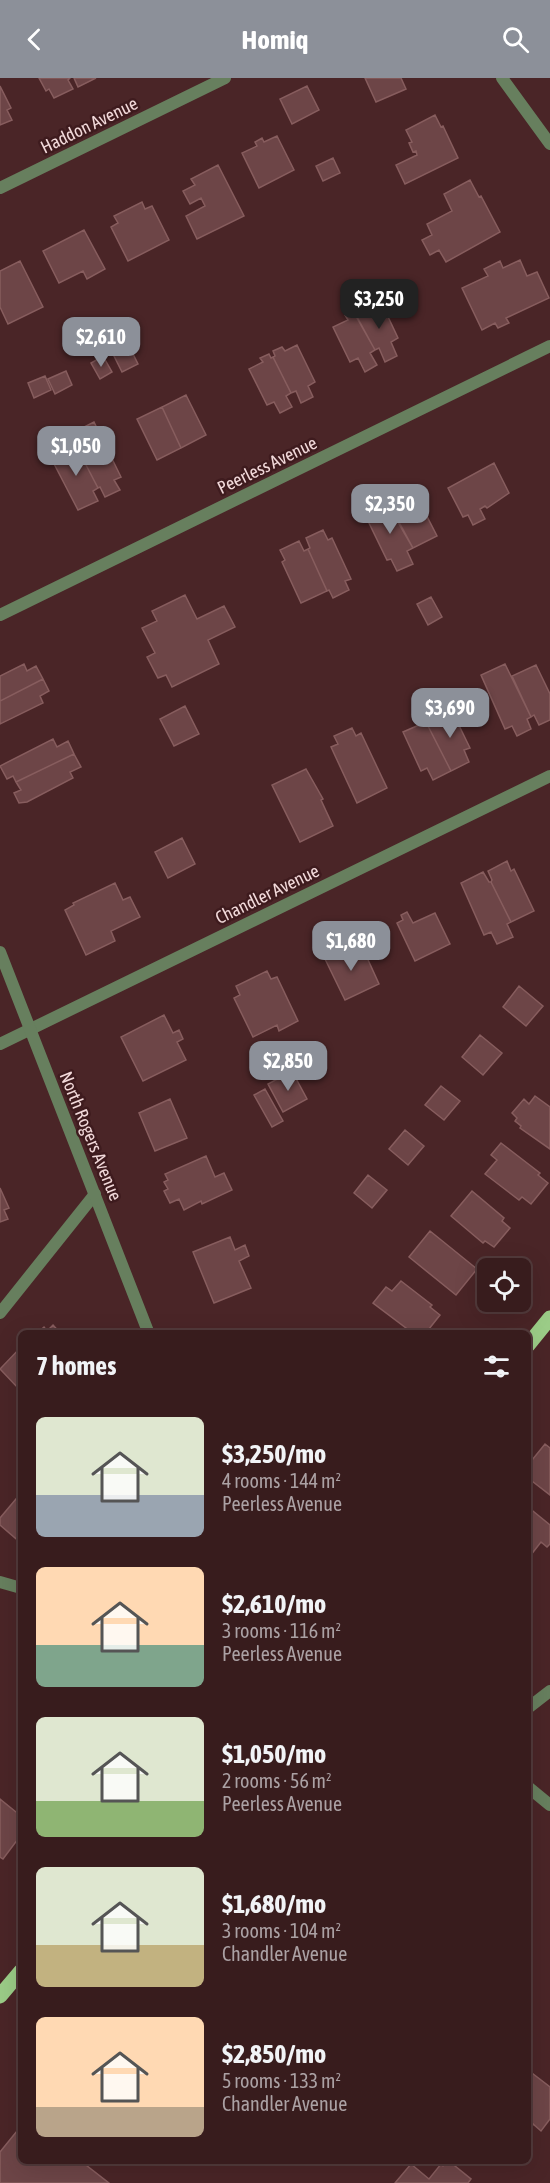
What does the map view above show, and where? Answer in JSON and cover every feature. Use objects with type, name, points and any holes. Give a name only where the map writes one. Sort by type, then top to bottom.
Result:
[{"type":"main road","points":[[531,1342],[550,1318]]},
{"type":"main road","points":[[0,1996],[18,1975]]},
{"type":"street","name":"Haddon Avenue","points":[[0,188],[225,78]]},
{"type":"street","points":[[502,78],[550,144]]},
{"type":"street","name":"Peerless Avenue","points":[[0,615],[550,346]]},
{"type":"street","name":"Chandler Avenue","points":[[0,1044],[550,776]]},
{"type":"street","name":"North Rogers Avenue","points":[[0,952],[147,1330]]},
{"type":"street","points":[[0,1313],[95,1194]]},
{"type":"street","points":[[0,1582],[18,1587]]},
{"type":"street","points":[[531,1706],[550,1691]]},
{"type":"street","points":[[531,1789],[550,1805]]},
{"type":"building","points":[[39,78],[70,78],[68,80],[73,89],[54,98],[49,89],[46,91]]},
{"type":"building","points":[[74,78],[96,78],[78,87]]},
{"type":"building","points":[[365,78],[401,78],[406,89],[376,102]]},
{"type":"building","points":[[0,86],[11,108],[7,110],[12,120],[0,125]]},
{"type":"building","points":[[307,86],[319,110],[292,124],[280,99]]},
{"type":"building","points":[[435,115],[441,127],[443,126],[458,158],[405,184],[396,165],[417,155],[409,143],[412,142],[406,130]]},
{"type":"building","points":[[277,136],[294,170],[259,188],[242,153],[257,146],[255,142],[262,138],[264,142]]},
{"type":"building","points":[[333,158],[340,173],[323,181],[316,166]]},
{"type":"building","points":[[218,165],[244,216],[197,239],[186,216],[205,206],[201,198],[190,204],[183,191],[195,185],[191,179]]},
{"type":"building","points":[[470,180],[500,232],[446,262],[439,250],[430,255],[422,240],[432,235],[427,224],[452,211],[444,194]]},
{"type":"building","points":[[142,202],[145,209],[152,206],[169,240],[128,261],[111,227],[118,223],[114,216]]},
{"type":"building","points":[[84,230],[105,269],[87,279],[83,271],[59,283],[43,251]]},
{"type":"building","points":[[520,260],[527,276],[537,272],[549,298],[506,318],[509,323],[498,328],[495,323],[482,330],[462,288],[488,276],[484,269],[500,261],[503,268]]},
{"type":"building","points":[[20,261],[43,307],[8,324],[0,307],[0,271]]},
{"type":"building","points":[[367,304],[370,310],[382,304],[398,338],[391,342],[397,356],[385,362],[379,348],[375,350],[356,315],[359,313],[357,309]]},
{"type":"building","points":[[353,311],[375,350],[370,353],[377,365],[365,372],[358,358],[350,362],[333,327],[348,320],[345,315]]},
{"type":"building","points":[[127,342],[138,364],[122,372],[111,350]]},
{"type":"building","points":[[297,345],[315,382],[308,386],[313,397],[301,403],[296,391],[291,393],[273,357],[275,356],[273,351],[282,347],[285,351]]},
{"type":"building","points":[[269,354],[271,358],[273,357],[291,393],[286,396],[292,407],[280,413],[274,402],[267,405],[249,369],[263,362],[260,358]]},
{"type":"building","points":[[103,356],[112,372],[100,379],[91,363]]},
{"type":"building","points":[[66,371],[72,385],[55,394],[48,379]]},
{"type":"building","points":[[45,376],[51,390],[34,398],[28,383]]},
{"type":"building","points":[[186,395],[206,435],[181,448],[162,407]]},
{"type":"building","points":[[162,407],[181,448],[157,460],[137,419]]},
{"type":"building","points":[[94,422],[121,477],[114,480],[120,490],[105,497],[70,434]]},
{"type":"building","points":[[74,442],[98,488],[93,491],[98,501],[78,510],[52,460],[64,455],[62,449]]},
{"type":"building","points":[[494,463],[509,493],[487,508],[485,506],[480,509],[485,519],[473,525],[468,515],[463,517],[448,488]]},
{"type":"building","points":[[417,497],[437,536],[413,548],[392,509]]},
{"type":"building","points":[[385,500],[413,548],[407,551],[413,564],[397,571],[391,559],[387,560],[368,521],[371,519],[366,509]]},
{"type":"building","points":[[323,530],[328,540],[332,538],[351,579],[345,581],[349,590],[333,598],[329,590],[327,591],[308,549],[310,548],[306,538]]},
{"type":"building","points":[[299,541],[304,551],[308,549],[327,591],[301,603],[282,562],[285,560],[280,550]]},
{"type":"building","points":[[185,595],[197,619],[224,606],[235,627],[208,640],[219,664],[172,687],[166,675],[158,678],[147,657],[155,653],[142,628],[157,621],[152,611]]},
{"type":"building","points":[[431,597],[442,617],[428,625],[417,604]]},
{"type":"building","points":[[24,664],[27,671],[36,666],[43,679],[0,701],[0,676]]},
{"type":"building","points":[[505,664],[531,717],[527,719],[531,729],[517,736],[512,726],[505,729],[481,675]]},
{"type":"building","points":[[536,665],[550,694],[550,720],[539,725],[534,715],[531,717],[512,676]]},
{"type":"building","points":[[43,679],[49,691],[40,696],[43,703],[0,724],[0,701]]},
{"type":"building","points":[[185,706],[199,734],[174,746],[160,719]]},
{"type":"building","points":[[451,709],[470,748],[464,750],[469,762],[451,771],[426,722]]},
{"type":"building","points":[[426,722],[451,771],[433,780],[427,768],[421,771],[403,732]]},
{"type":"building","points":[[352,728],[356,736],[361,733],[387,788],[357,803],[331,747],[338,744],[334,736]]},
{"type":"building","points":[[53,739],[57,747],[68,741],[74,754],[16,782],[13,776],[7,779],[0,766]]},
{"type":"building","points":[[74,754],[81,767],[70,772],[73,778],[27,802],[19,803],[14,793],[21,790],[16,782]]},
{"type":"building","points":[[306,769],[323,799],[321,800],[333,826],[300,842],[272,785]]},
{"type":"building","points":[[182,838],[195,864],[168,878],[155,852]]},
{"type":"building","points":[[507,861],[511,871],[514,869],[534,911],[511,922],[488,871]]},
{"type":"building","points":[[483,872],[491,882],[511,922],[507,924],[513,937],[497,944],[491,932],[484,935],[461,883]]},
{"type":"building","points":[[115,883],[123,900],[130,897],[140,917],[111,931],[115,941],[86,955],[65,910],[74,905],[73,903]]},
{"type":"building","points":[[407,912],[413,923],[435,913],[450,944],[415,961],[397,923],[403,920],[401,915]]},
{"type":"building","points":[[347,947],[352,957],[364,951],[379,984],[345,1000],[324,957]]},
{"type":"building","points":[[267,971],[271,979],[277,977],[298,1021],[279,1031],[277,1025],[253,1037],[234,998],[240,995],[236,986]]},
{"type":"building","points":[[519,986],[543,1006],[526,1026],[503,1007]]},
{"type":"building","points":[[164,1015],[173,1033],[179,1030],[183,1039],[177,1042],[186,1060],[143,1081],[121,1037]]},
{"type":"building","points":[[480,1035],[502,1053],[483,1075],[462,1057]]},
{"type":"building","points":[[292,1071],[307,1099],[283,1112],[268,1084]]},
{"type":"building","points":[[441,1086],[460,1101],[444,1120],[425,1105]]},
{"type":"building","points":[[265,1089],[283,1121],[272,1127],[254,1095]]},
{"type":"building","points":[[535,1096],[550,1107],[550,1149],[520,1128],[521,1126],[515,1121],[517,1118],[512,1113],[524,1099],[529,1104]]},
{"type":"building","points":[[170,1099],[187,1138],[155,1151],[139,1113]]},
{"type":"building","points":[[405,1130],[424,1146],[408,1165],[389,1149]]},
{"type":"building","points":[[501,1143],[540,1173],[538,1175],[548,1183],[531,1204],[522,1197],[519,1200],[485,1174],[497,1160],[491,1155]]},
{"type":"building","points":[[206,1156],[215,1177],[224,1173],[232,1190],[184,1210],[179,1199],[170,1203],[164,1191],[168,1189],[164,1182],[168,1180],[165,1174]]},
{"type":"building","points":[[368,1175],[387,1190],[372,1208],[354,1193]]},
{"type":"building","points":[[0,1188],[9,1208],[4,1210],[8,1219],[0,1222]]},
{"type":"building","points":[[472,1191],[504,1218],[502,1221],[510,1228],[494,1247],[485,1241],[483,1243],[451,1216]]},
{"type":"building","points":[[430,1231],[477,1269],[456,1295],[409,1257]]},
{"type":"building","points":[[230,1237],[235,1250],[245,1245],[249,1256],[239,1261],[251,1288],[214,1303],[193,1252]]},
{"type":"building","points":[[401,1281],[432,1305],[430,1307],[440,1315],[428,1330],[409,1330],[373,1303],[386,1287],[392,1291]]},
{"type":"building","points":[[53,1325],[57,1330],[48,1330]]},
{"type":"building","points":[[18,1350],[18,1388],[0,1369]]},
{"type":"building","points":[[545,1444],[550,1448],[550,1495],[531,1480],[531,1461]]},
{"type":"building","points":[[18,1497],[18,1540],[0,1525],[0,1518]]},
{"type":"building","points":[[531,1509],[550,1525],[550,1544],[547,1547],[541,1542],[531,1555]]},
{"type":"building","points":[[0,1799],[18,1814],[18,1839],[3,1859],[0,1857]]},
{"type":"building","points":[[531,2072],[550,2087],[550,2119],[541,2131],[533,2124],[531,2127]]},
{"type":"building","points":[[18,2130],[18,2164],[85,2164],[109,2183],[0,2183],[0,2152]]},
{"type":"building","points":[[411,2164],[429,2179],[441,2164],[443,2166],[452,2164],[471,2179],[468,2183],[395,2183]]}]
